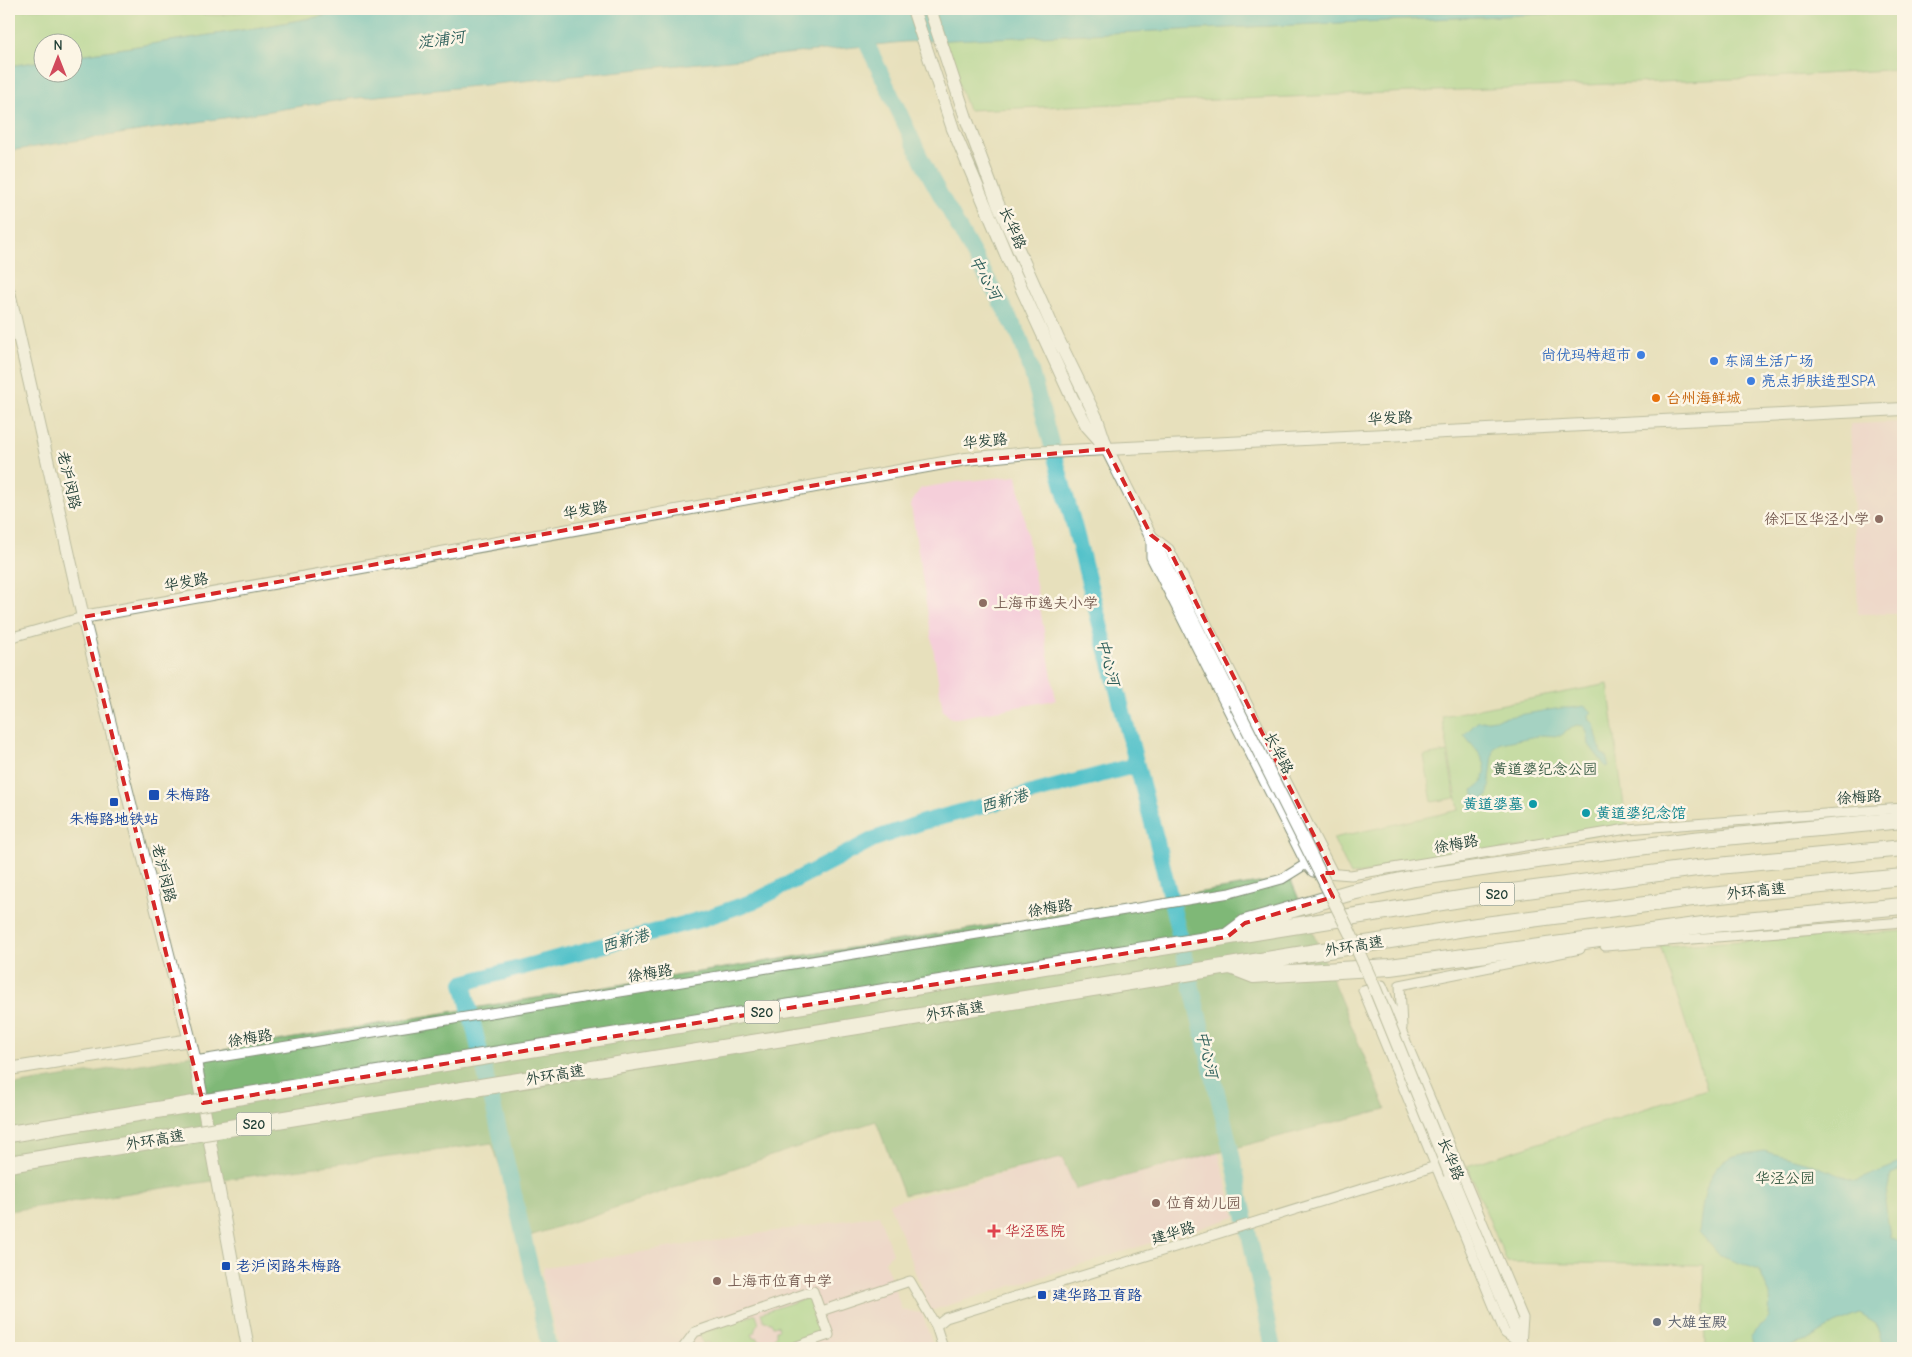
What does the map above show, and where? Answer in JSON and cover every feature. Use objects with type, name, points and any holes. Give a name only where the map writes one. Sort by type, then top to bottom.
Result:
[{"type":"highway","points":[[1227,937],[1245,923],[1352,892],[1414,878],[1675,842],[1903,820]]},
{"type":"highway","name":"外环高速","points":[[9,1134],[1547,886],[1767,860],[1903,848]]},
{"type":"highway","name":"外环高速","points":[[9,1164],[1542,917],[1770,889],[1903,877]]},
{"type":"highway","points":[[1231,966],[1254,975],[1390,967],[1676,929],[1903,906]]},
{"type":"street","name":"长华路","points":[[912,9],[953,129],[1097,419],[1107,448],[1350,933],[1375,989],[1522,1346]]},
{"type":"street","name":"长华路","points":[[924,9],[954,102],[993,208]]},
{"type":"street","name":"长华路","points":[[930,9],[993,208]]},
{"type":"street","name":"老沪闵路","points":[[9,292],[11,312],[83,617],[195,1061],[248,1348]]},
{"type":"street","name":"华发路","points":[[83,617],[933,464],[1029,453],[1903,409]]},
{"type":"street","name":"长华路","points":[[1150,535],[1151,557],[1306,864]]},
{"type":"street","name":"长华路","points":[[1150,535],[1169,548],[1333,873]]},
{"type":"street","points":[[9,638],[83,617]]},
{"type":"street","name":"徐梅路","points":[[195,1061],[1230,893],[1282,879],[1306,864],[1313,872],[1350,875],[1627,829],[1903,808]]},
{"type":"street","points":[[1402,1034],[1400,985],[1590,947],[1903,922]]},
{"type":"street","name":"长华路","points":[[1382,985],[1523,1318],[1522,1346],[1504,1333],[1363,990],[1382,985]]},
{"type":"street","points":[[9,1069],[190,1040]]},
{"type":"street","name":"建华路","points":[[936,1326],[946,1318],[1436,1166]]},
{"type":"street","points":[[820,1311],[910,1281],[936,1326],[944,1348]]},
{"type":"street","points":[[684,1348],[695,1332],[813,1291],[829,1335],[791,1348]]},
{"type":"highlighted area","points":[[1107,449],[1151,535],[1169,549],[1333,873],[1321,873],[1333,897],[1245,923],[1227,937],[203,1103],[83,617],[933,464]]},
{"type":"shaded area","name":"徐汇区华泾小学","points":[[1903,422],[1903,614],[1858,614],[1850,424]]},
{"type":"shaded area","name":"上海市逸夫小学","points":[[1017,476],[1056,700],[951,718],[943,711],[911,506],[913,499],[921,488],[956,482]]},
{"type":"shaded area","name":"华泾医院","points":[[1218,1151],[1236,1217],[930,1311],[889,1203],[1062,1158]]},
{"type":"shaded area","name":"上海市位育中学","points":[[879,1215],[892,1253],[885,1262],[902,1310],[922,1313],[934,1348],[559,1348],[542,1275],[544,1267]]},
{"type":"green space","points":[[31,9],[165,9],[166,13],[218,15],[264,9],[362,9],[255,28],[82,55],[82,32],[32,32],[32,63],[9,66],[9,12]]},
{"type":"green space","points":[[1660,9],[1903,9],[1903,69],[1758,78],[968,110],[943,40]]},
{"type":"green space","name":"黄道婆纪念公园","points":[[1608,684],[1627,829],[1351,875],[1333,838],[1459,810],[1442,716]]},
{"type":"green space","points":[[1447,752],[1455,798],[1432,802],[1424,756]]},
{"type":"green space","points":[[1290,878],[1386,1109],[1076,1189],[1062,1158],[904,1195],[876,1121],[524,1238],[492,1143],[9,1211],[9,1086],[480,1007]]},
{"type":"green space","name":"华泾公园","points":[[1903,931],[1903,1348],[1706,1348],[1704,1265],[1507,1262],[1467,1166],[1707,1089],[1661,946]]},
{"type":"green space","points":[[809,1297],[822,1331],[821,1333],[774,1348],[771,1341],[776,1336],[776,1330],[779,1329],[778,1325],[773,1326],[771,1322],[764,1321],[761,1313]]},
{"type":"green space","points":[[756,1314],[759,1323],[754,1333],[751,1334],[753,1338],[757,1337],[759,1341],[766,1344],[768,1348],[715,1348],[708,1342],[703,1344],[699,1333]]},
{"type":"water","name":"淀浦河","points":[[362,9],[1660,9],[904,42],[348,99],[9,151],[9,66],[32,63],[32,82],[82,82],[82,55],[255,28]]},
{"type":"water","points":[[1584,706],[1592,712],[1589,715],[1590,720],[1594,724],[1601,753],[1606,756],[1609,766],[1606,767],[1589,745],[1584,726],[1576,725],[1560,736],[1542,735],[1501,743],[1494,748],[1488,796],[1481,801],[1474,795],[1473,790],[1482,782],[1485,775],[1484,762],[1464,735],[1477,722]]},
{"type":"water","points":[[1764,1151],[1808,1163],[1855,1181],[1903,1162],[1903,1169],[1891,1174],[1885,1202],[1890,1237],[1903,1244],[1903,1348],[1884,1348],[1876,1324],[1860,1314],[1835,1324],[1807,1341],[1783,1348],[1756,1348],[1750,1336],[1769,1317],[1770,1295],[1759,1270],[1720,1256],[1699,1232],[1706,1188],[1716,1168],[1734,1156]]},
{"type":"waterway","name":"中心河","points":[[857,27],[868,46],[927,171],[1020,337],[1030,367],[1075,529],[1156,838],[1233,1159],[1273,1348]]},
{"type":"waterway","name":"西新港","points":[[549,1348],[463,983],[702,919],[757,900],[874,839],[923,822],[1137,765]]},
{"type":"place","name":"尚优玛特超市","points":[[1641,355]]},
{"type":"place","name":"东阔生活广场","points":[[1714,361]]},
{"type":"place","name":"亮点护肤造型SPA","points":[[1751,381]]},
{"type":"place","name":"台州海鲜城","points":[[1656,398]]},
{"type":"place","name":"徐汇区华泾小学","points":[[1879,519]]},
{"type":"place","name":"上海市逸夫小学","points":[[983,603]]},
{"type":"place","name":"朱梅路","points":[[154,795]]},
{"type":"place","name":"朱梅路地铁站","points":[[114,802]]},
{"type":"place","name":"黄道婆墓","points":[[1533,804]]},
{"type":"place","name":"黄道婆纪念馆","points":[[1586,813]]},
{"type":"place","name":"位育幼儿园","points":[[1156,1203]]},
{"type":"place","name":"华泾医院","points":[[994,1231]]},
{"type":"place","name":"老沪闵路朱梅路","points":[[226,1266]]},
{"type":"place","name":"上海市位育中学","points":[[717,1281]]},
{"type":"place","name":"建华路卫育路","points":[[1042,1295]]},
{"type":"place","name":"大雄宝殿","points":[[1657,1322]]}]
